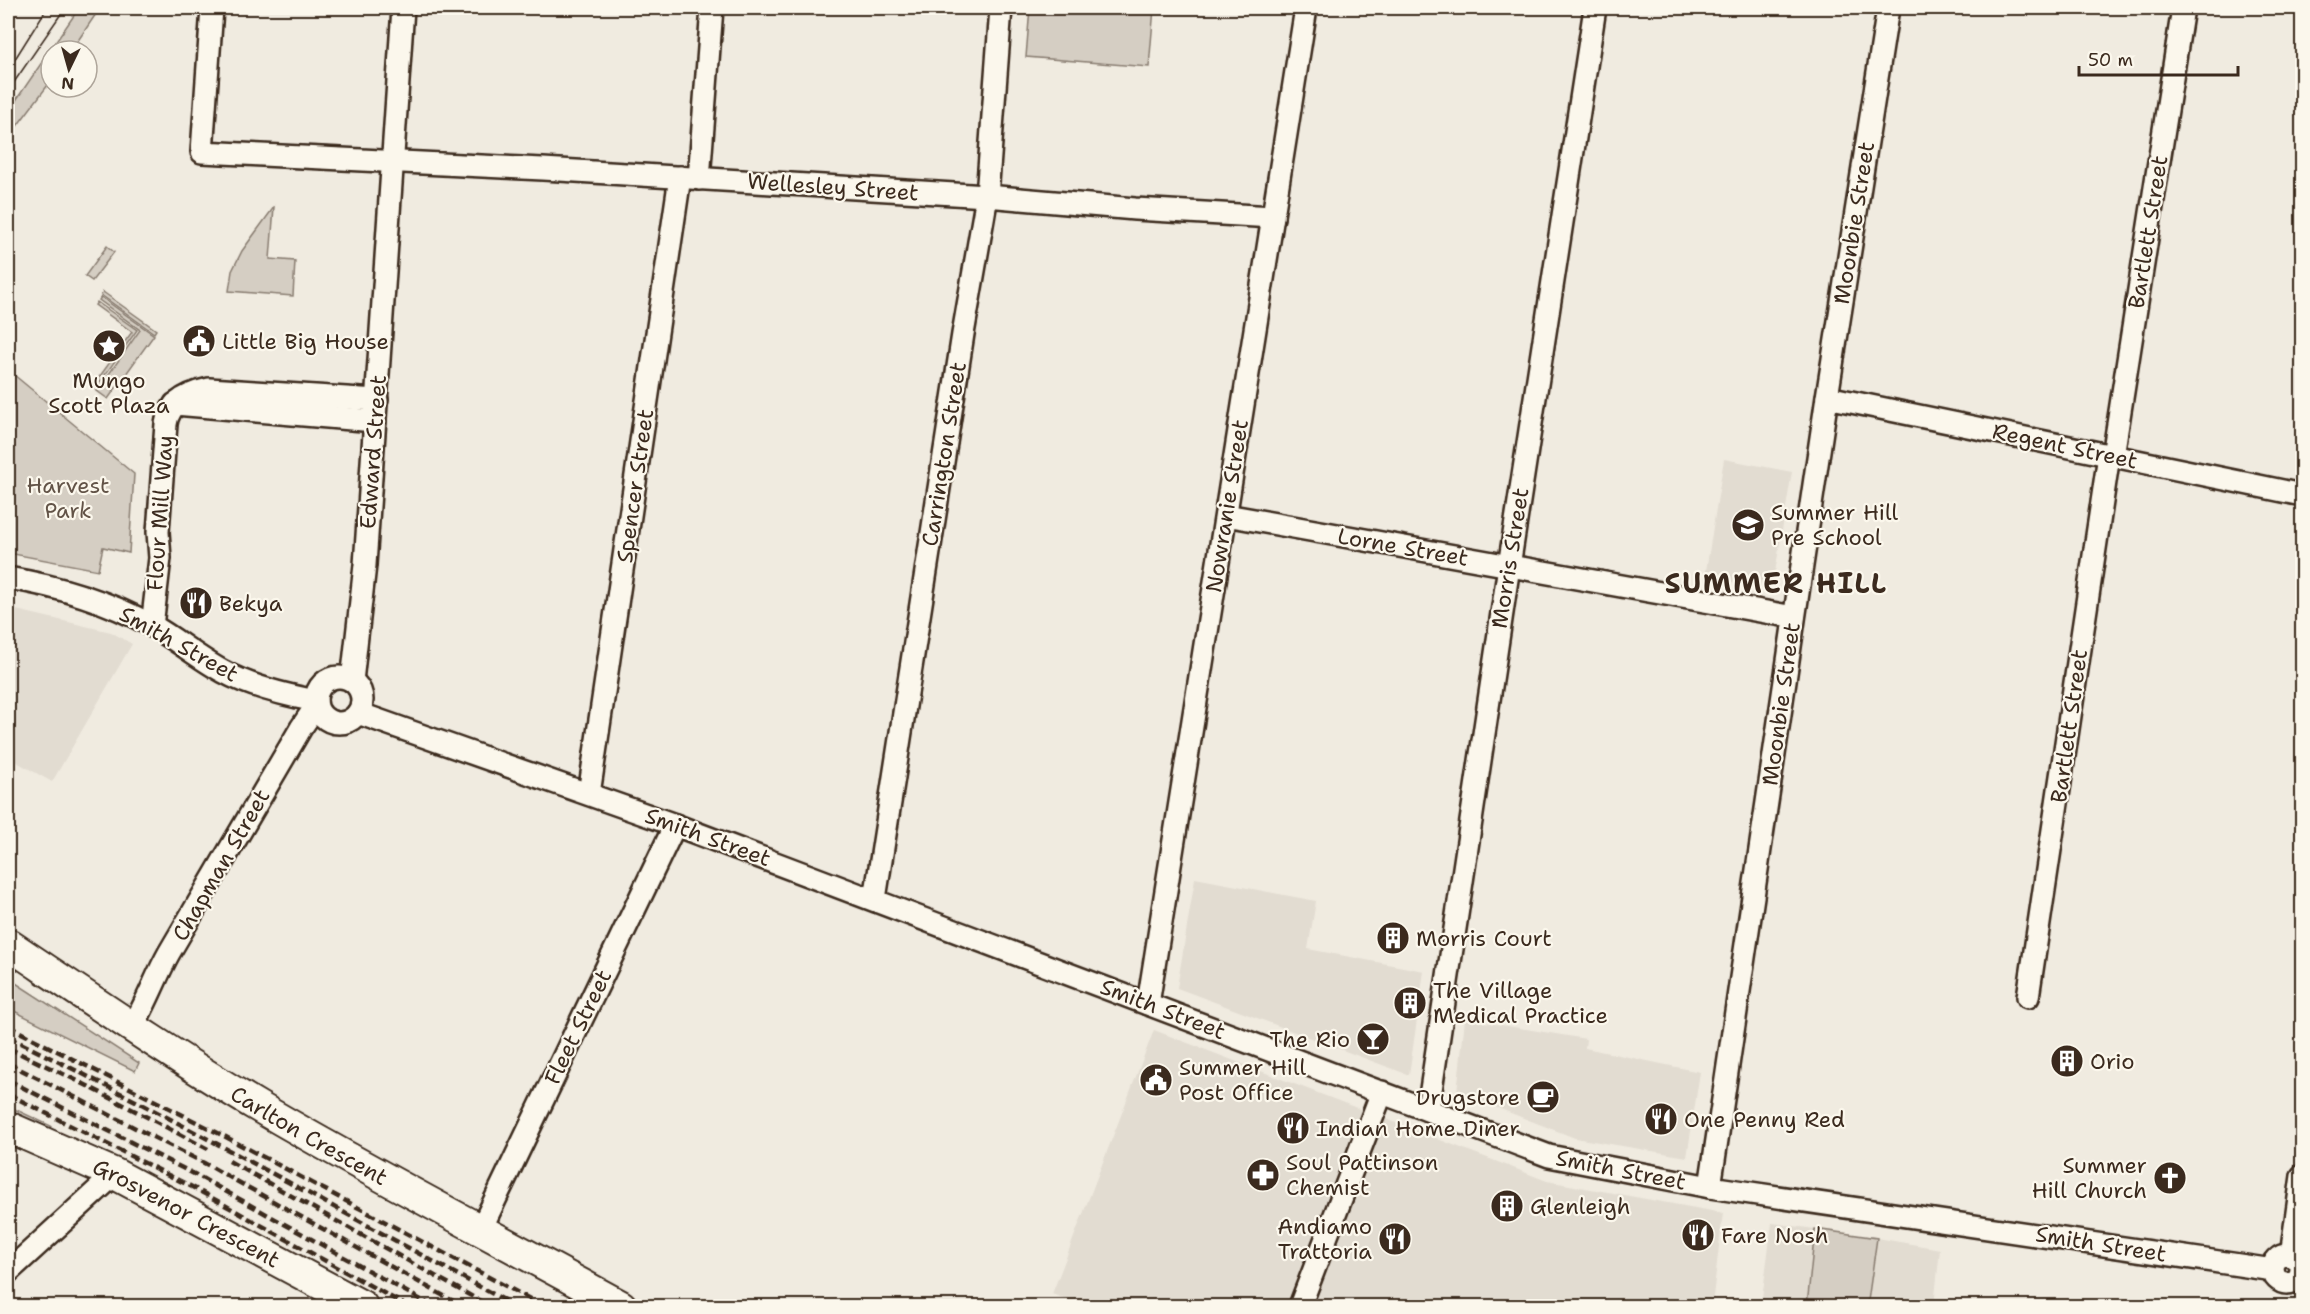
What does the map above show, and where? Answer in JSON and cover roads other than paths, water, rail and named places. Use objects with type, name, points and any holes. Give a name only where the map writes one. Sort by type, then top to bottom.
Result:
[{"type":"main road","name":"Carlton Crescent","points":[[8,944],[132,1027],[258,1106],[359,1164],[621,1306]]},
{"type":"main road","name":"Grosvenor Crescent","points":[[8,1127],[115,1174],[362,1306]]},
{"type":"street","name":"Wellesley Street","points":[[212,8],[202,152],[426,162],[987,196],[1135,209],[1273,217]]},
{"type":"street","name":"Edward Street","points":[[352,681],[365,565],[403,8]]},
{"type":"street","name":"Spencer Street","points":[[589,794],[689,178],[712,8]]},
{"type":"street","name":"Carrington Street","points":[[875,899],[963,334],[987,196],[1001,8]]},
{"type":"street","name":"Nowranie Street","points":[[1148,1004],[1306,8]]},
{"type":"street","name":"Morris Street","points":[[1428,1110],[1595,8]]},
{"type":"street","name":"Moonbie Street","points":[[1710,1187],[1827,397],[1888,8]]},
{"type":"street","name":"Bartlett Street","points":[[2028,997],[2183,8]]},
{"type":"street","name":"Flour Mill Way","points":[[152,626],[160,558],[158,532],[165,426],[166,418],[176,404],[199,391],[209,389],[377,400]]},
{"type":"street","name":"Regent Street","points":[[1827,397],[2302,495]]},
{"type":"street","name":"Flour Mill Way","points":[[176,404],[375,421]]},
{"type":"street","name":"Lorne Street","points":[[1226,515],[1794,617]]},
{"type":"street","name":"Smith Street","points":[[8,578],[86,597],[119,609],[152,626],[226,674],[316,704]]},
{"type":"street","points":[[338,677],[352,681],[362,696],[358,713],[346,722],[331,722],[319,713],[316,704],[316,694],[324,682],[338,677]]},
{"type":"street","name":"Chapman Street","points":[[132,1027],[146,1004],[154,980],[316,704]]},
{"type":"street","name":"Smith Street","points":[[358,713],[589,794],[875,899],[1549,1156],[1710,1187],[2273,1270],[2276,1278],[2288,1283],[2296,1280],[2298,1267]]},
{"type":"street","name":"Fleet Street","points":[[481,1229],[675,825]]},
{"type":"street","points":[[1300,1306],[1382,1092]]},
{"type":"street","points":[[8,1272],[115,1174]]},
{"type":"street","points":[[2298,1267],[2302,1176]]},
{"type":"tram line","points":[[8,70],[47,8]]},
{"type":"tram line","points":[[8,91],[65,8]]},
{"type":"railway","points":[[8,1026],[222,1135],[543,1306]]},
{"type":"railway","points":[[8,1037],[200,1135],[515,1306]]},
{"type":"railway","points":[[8,1048],[80,1082],[208,1149]]},
{"type":"railway","points":[[8,1063],[204,1163],[462,1306]]},
{"type":"railway","points":[[8,1080],[198,1176],[432,1306]]},
{"type":"railway","points":[[8,1094],[194,1188],[407,1306]]},
{"type":"railway","points":[[229,1161],[489,1306]]},
{"type":"place","name":"Little Big House","points":[[199,341]]},
{"type":"place","name":"Mungo Scott Plaza","points":[[109,346]]},
{"type":"place","name":"Summer Hill Pre School","points":[[1748,525]]},
{"type":"place","name":"Bekya","points":[[196,603]]},
{"type":"place","name":"Morris Court","points":[[1393,938]]},
{"type":"place","name":"The Village Medical Practice","points":[[1410,1003]]},
{"type":"place","name":"The Rio","points":[[1373,1039]]},
{"type":"place","name":"Orio","points":[[2067,1061]]},
{"type":"place","name":"Summer Hill Post Office","points":[[1156,1080]]},
{"type":"place","name":"Drugstore","points":[[1543,1097]]},
{"type":"place","name":"One Penny Red","points":[[1661,1119]]},
{"type":"place","name":"Indian Home Diner","points":[[1293,1128]]},
{"type":"place","name":"Soul Pattinson Chemist","points":[[1263,1175]]},
{"type":"place","name":"Summer Hill Church","points":[[2170,1178]]},
{"type":"place","name":"Glenleigh","points":[[1507,1206]]},
{"type":"place","name":"Fare Nosh","points":[[1698,1235]]},
{"type":"place","name":"Andiamo Trattoria","points":[[1395,1239]]},
{"type":"district","name":"SUMMER HILL","points":[[1776,583]]},
{"type":"park label","name":"Harvest Park","points":[[68,498]]}]
